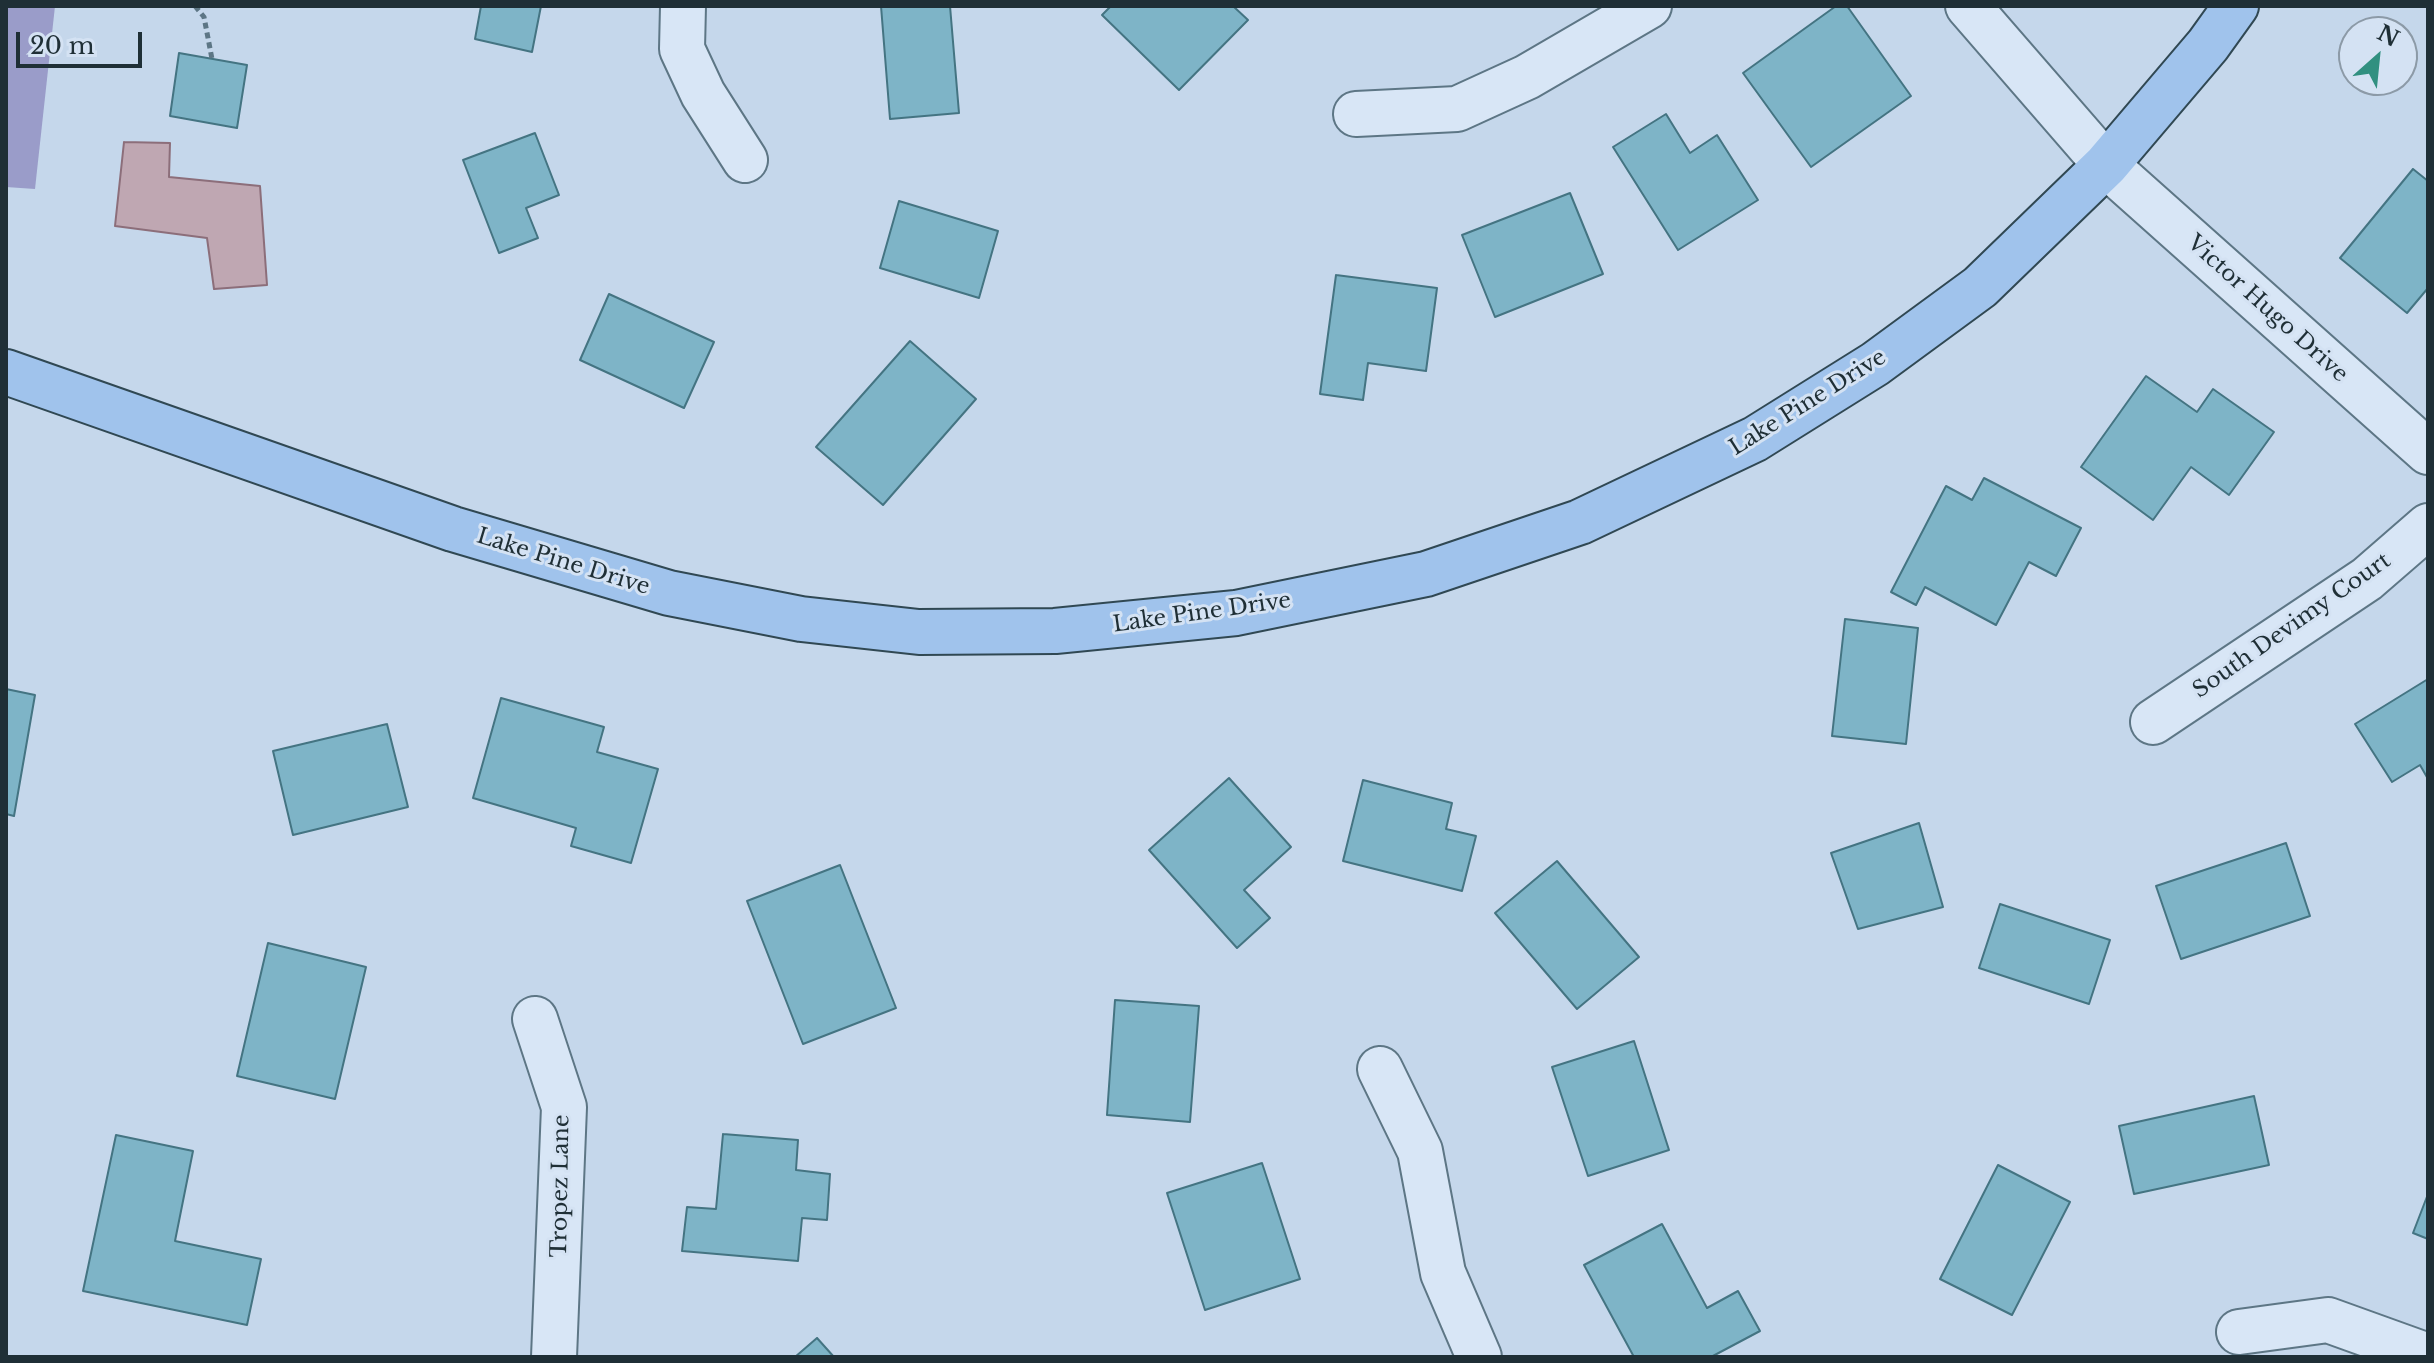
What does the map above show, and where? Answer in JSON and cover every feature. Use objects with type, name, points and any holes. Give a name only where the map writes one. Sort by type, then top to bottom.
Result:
[{"type":"main road","name":"Lake Pine Drive","points":[[6,372],[453,529],[669,593],[801,619],[919,632],[1055,631],[1236,613],[1426,574],[1580,522],[1755,439],[1875,364],[1980,287],[2106,165],[2208,45],[2236,6]]},
{"type":"street","points":[[683,6],[682,49],[703,94],[745,160]]},
{"type":"street","points":[[1356,114],[1457,109],[1527,77],[1649,6]]},
{"type":"street","name":"Victor Hugo Drive","points":[[1968,6],[2106,165],[2428,452]]},
{"type":"street","name":"South Devimy Court","points":[[2153,722],[2367,579],[2428,526]]},
{"type":"street","name":"Tropez Lane","points":[[535,1019],[564,1107],[554,1357]]},
{"type":"street","points":[[1380,1069],[1420,1151],[1443,1273],[1479,1357]]},
{"type":"street","points":[[2239,1332],[2328,1320],[2428,1356]]},
{"type":"path","points":[[195,6],[204,17],[212,59]]},
{"type":"shaded area","points":[[6,6],[55,6],[35,189],[6,187]]},
{"type":"shaded area","points":[[124,142],[170,143],[169,177],[260,186],[267,285],[214,289],[207,238],[115,226]]},
{"type":"building","points":[[481,6],[541,6],[532,52],[475,39]]},
{"type":"building","points":[[881,6],[950,6],[959,113],[890,119]]},
{"type":"building","points":[[1111,6],[1233,6],[1248,20],[1179,90],[1102,15]]},
{"type":"building","points":[[1836,6],[1847,6],[1911,96],[1811,167],[1743,73]]},
{"type":"building","points":[[179,53],[247,65],[237,128],[170,116]]},
{"type":"building","points":[[1666,114],[1690,153],[1717,135],[1758,200],[1678,250],[1613,147]]},
{"type":"building","points":[[535,133],[559,195],[526,208],[538,238],[499,253],[463,160]]},
{"type":"building","points":[[2413,169],[2428,181],[2428,288],[2407,313],[2340,258]]},
{"type":"building","points":[[1570,193],[1603,274],[1495,317],[1462,235]]},
{"type":"building","points":[[899,201],[998,231],[979,298],[880,268]]},
{"type":"building","points":[[1336,275],[1437,288],[1426,371],[1368,363],[1363,400],[1320,394]]},
{"type":"building","points":[[609,294],[714,342],[684,408],[580,360]]},
{"type":"building","points":[[910,341],[976,399],[883,505],[816,447]]},
{"type":"building","points":[[2146,376],[2197,412],[2213,389],[2274,432],[2229,495],[2191,467],[2153,520],[2081,467]]},
{"type":"building","points":[[1984,478],[2081,528],[2056,576],[2029,562],[1996,625],[1925,587],[1916,605],[1891,592],[1946,486],[1972,500]]},
{"type":"building","points":[[1845,619],[1918,628],[1906,744],[1832,736]]},
{"type":"building","points":[[2428,679],[2428,779],[2420,765],[2392,782],[2355,724]]},
{"type":"building","points":[[6,689],[35,695],[14,816],[6,814]]},
{"type":"building","points":[[501,698],[604,727],[597,752],[658,769],[631,863],[571,846],[576,828],[473,798]]},
{"type":"building","points":[[387,724],[408,807],[293,835],[273,751]]},
{"type":"building","points":[[1229,778],[1291,847],[1244,890],[1270,918],[1237,948],[1149,850]]},
{"type":"building","points":[[1363,780],[1452,803],[1446,829],[1476,836],[1462,891],[1343,861]]},
{"type":"building","points":[[1919,823],[1943,907],[1858,929],[1831,853]]},
{"type":"building","points":[[2286,843],[2310,916],[2181,959],[2156,886]]},
{"type":"building","points":[[1557,861],[1639,957],[1577,1009],[1495,913]]},
{"type":"building","points":[[840,865],[896,1008],[803,1044],[747,901]]},
{"type":"building","points":[[2000,904],[2110,940],[2089,1004],[1979,968]]},
{"type":"building","points":[[268,943],[366,967],[335,1099],[237,1076]]},
{"type":"building","points":[[1115,1000],[1199,1006],[1190,1122],[1107,1115]]},
{"type":"building","points":[[1634,1041],[1669,1150],[1588,1176],[1552,1067]]},
{"type":"building","points":[[2254,1096],[2269,1165],[2134,1194],[2119,1126]]},
{"type":"building","points":[[723,1134],[798,1140],[796,1170],[830,1174],[827,1220],[802,1218],[798,1261],[682,1251],[687,1207],[716,1209]]},
{"type":"building","points":[[116,1135],[193,1151],[175,1241],[261,1259],[247,1325],[83,1291]]},
{"type":"building","points":[[1262,1163],[1300,1279],[1205,1310],[1167,1193]]},
{"type":"building","points":[[1998,1165],[2070,1202],[2012,1315],[1940,1279]]},
{"type":"building","points":[[2428,1194],[2428,1239],[2413,1233]]},
{"type":"building","points":[[1662,1224],[1707,1308],[1738,1291],[1760,1331],[1711,1357],[1634,1357],[1584,1265]]},
{"type":"building","points":[[817,1338],[834,1357],[795,1357]]}]
